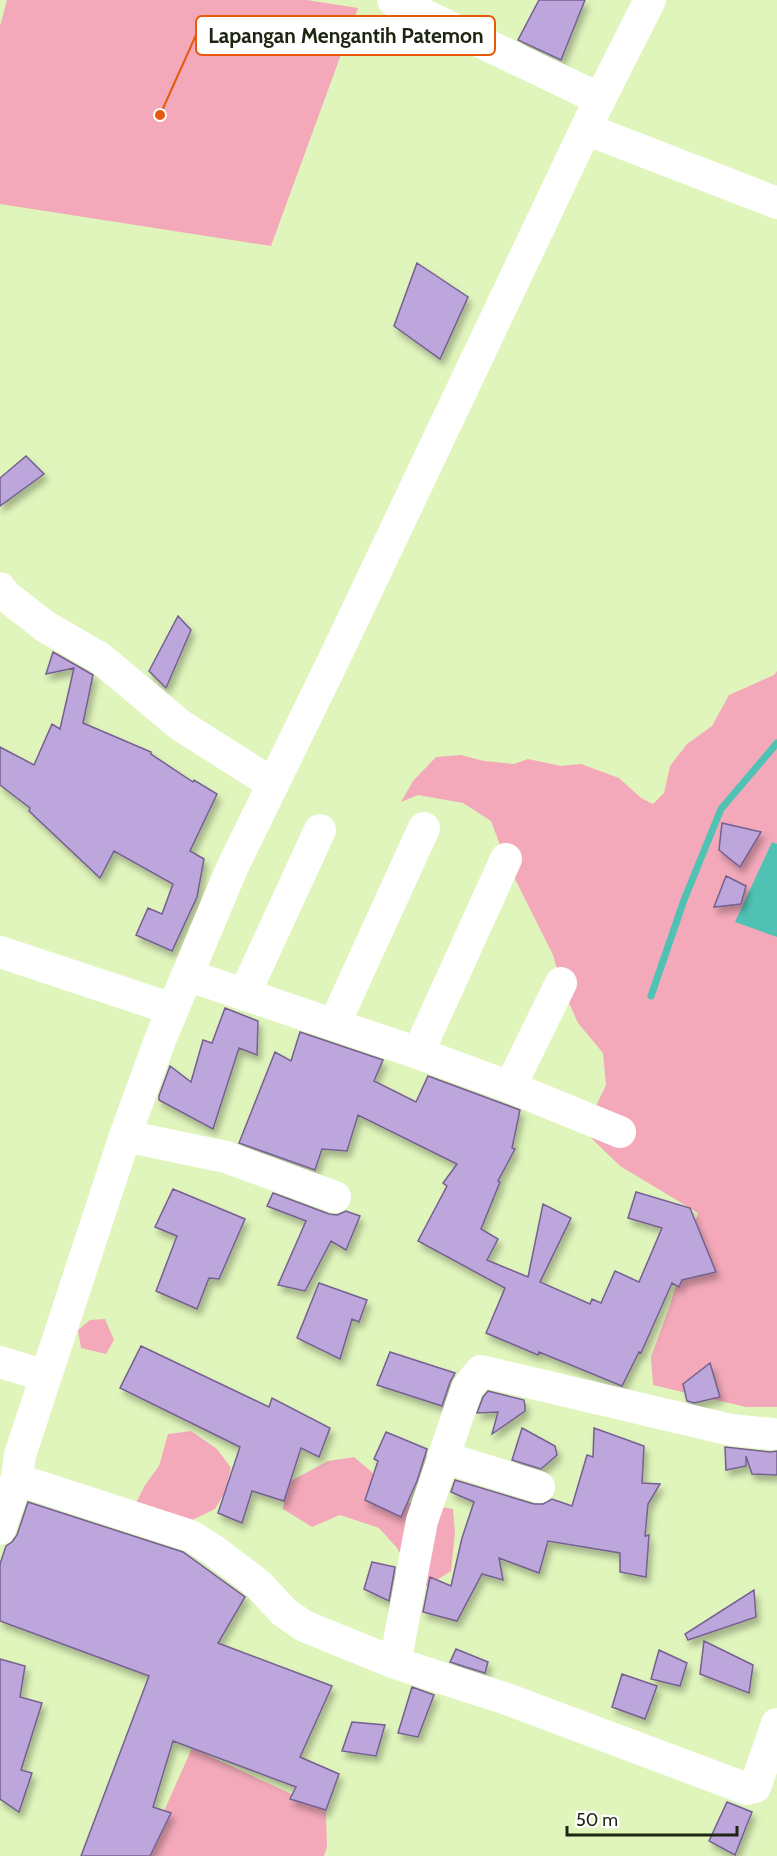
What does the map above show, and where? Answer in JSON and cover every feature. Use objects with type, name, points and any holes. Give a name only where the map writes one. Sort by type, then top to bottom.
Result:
[{"type":"street","points":[[393,0],[600,99]]},
{"type":"street","points":[[0,1529],[12,1460],[46,1376],[125,1136],[172,1010],[232,868],[600,99],[650,0]]},
{"type":"street","points":[[586,129],[777,203]]},
{"type":"street","points":[[0,588],[6,596],[46,627],[100,658],[180,725],[273,784]]},
{"type":"street","points":[[334,1024],[424,828]]},
{"type":"street","points":[[244,995],[320,830]]},
{"type":"street","points":[[418,1053],[506,859]]},
{"type":"street","points":[[0,952],[172,1010]]},
{"type":"street","points":[[187,975],[418,1053],[510,1087],[620,1132]]},
{"type":"street","points":[[510,1087],[561,983]]},
{"type":"street","points":[[125,1136],[226,1157],[335,1197]]},
{"type":"street","points":[[0,1362],[46,1376]]},
{"type":"street","points":[[396,1663],[422,1521],[467,1388],[481,1371],[731,1430],[772,1434]]},
{"type":"street","points":[[443,1457],[539,1487]]},
{"type":"street","points":[[12,1460],[191,1536],[258,1584],[284,1612],[304,1626],[396,1663],[504,1698],[747,1789],[755,1787],[777,1724]]},
{"type":"shaded area","points":[[7,0],[307,0],[358,8],[271,246],[0,204],[0,26]]},
{"type":"shaded area","points":[[777,671],[777,1407],[746,1407],[653,1385],[651,1357],[669,1308],[698,1213],[620,1166],[584,1131],[606,1085],[603,1053],[578,1023],[563,989],[553,955],[506,861],[491,821],[463,803],[418,795],[401,802],[413,781],[436,757],[461,755],[484,761],[514,764],[528,759],[561,766],[581,764],[619,778],[641,798],[653,804],[664,793],[670,766],[687,744],[712,726],[729,695],[774,675]]},
{"type":"shaded area","points":[[105,1319],[114,1340],[106,1354],[81,1348],[78,1330],[90,1320]]},
{"type":"shaded area","points":[[191,1431],[217,1449],[231,1468],[225,1492],[215,1509],[188,1522],[134,1507],[145,1485],[159,1466],[168,1434]]},
{"type":"shaded area","points":[[354,1457],[374,1474],[389,1502],[417,1503],[453,1509],[455,1533],[451,1571],[421,1590],[397,1548],[379,1528],[340,1515],[312,1527],[283,1509],[287,1483],[328,1461]]},
{"type":"shaded area","points":[[192,1748],[326,1810],[327,1847],[324,1856],[144,1856]]},
{"type":"water","points":[[772,842],[777,844],[777,937],[735,922]]},
{"type":"building","points":[[539,0],[585,0],[561,60],[518,40]]},
{"type":"building","points":[[417,263],[468,297],[440,359],[394,326]]},
{"type":"building","points":[[26,456],[44,474],[0,506],[0,478]]},
{"type":"building","points":[[178,616],[191,630],[166,688],[149,671]]},
{"type":"building","points":[[53,652],[93,675],[83,723],[151,752],[193,782],[194,780],[217,794],[190,851],[204,859],[197,897],[172,951],[136,935],[148,908],[162,914],[173,884],[114,851],[100,878],[29,811],[30,808],[0,785],[0,747],[34,765],[52,724],[60,729],[74,668],[46,674]]},
{"type":"building","points":[[722,823],[761,832],[740,867],[719,850]]},
{"type":"building","points":[[726,876],[746,886],[741,904],[714,907]]},
{"type":"building","points":[[225,1008],[258,1021],[257,1055],[239,1048],[213,1129],[159,1100],[159,1096],[170,1066],[191,1082],[203,1040],[212,1043]]},
{"type":"building","points":[[300,1032],[383,1060],[374,1081],[416,1102],[428,1076],[520,1110],[512,1148],[515,1149],[498,1181],[500,1182],[481,1229],[498,1239],[487,1260],[528,1277],[543,1204],[571,1218],[540,1282],[590,1304],[592,1299],[601,1303],[615,1271],[639,1282],[662,1228],[628,1218],[636,1192],[690,1208],[716,1272],[682,1280],[679,1287],[672,1283],[641,1353],[639,1352],[622,1386],[486,1333],[505,1288],[418,1241],[447,1186],[443,1183],[457,1164],[358,1115],[347,1151],[322,1149],[315,1170],[239,1143],[275,1052],[291,1061]]},
{"type":"building","points":[[173,1189],[245,1219],[219,1279],[209,1278],[197,1309],[156,1291],[177,1236],[155,1227]]},
{"type":"building","points":[[273,1193],[329,1214],[337,1215],[346,1211],[360,1216],[346,1250],[331,1241],[305,1291],[278,1285],[306,1221],[267,1206]]},
{"type":"building","points":[[319,1283],[367,1300],[359,1322],[352,1319],[340,1359],[297,1338]]},
{"type":"building","points":[[141,1346],[269,1407],[272,1398],[330,1428],[319,1457],[301,1448],[284,1501],[252,1491],[242,1523],[218,1513],[240,1447],[120,1388]]},
{"type":"building","points":[[390,1352],[455,1373],[442,1406],[377,1385]]},
{"type":"building","points":[[710,1363],[720,1397],[694,1403],[687,1401],[683,1384]]},
{"type":"building","points":[[488,1391],[524,1400],[525,1406],[525,1411],[492,1434],[498,1412],[477,1413]]},
{"type":"building","points":[[522,1428],[555,1446],[557,1455],[541,1469],[512,1460]]},
{"type":"building","points":[[594,1428],[644,1446],[642,1483],[660,1484],[648,1504],[645,1536],[649,1535],[646,1577],[620,1572],[620,1553],[548,1541],[539,1573],[499,1558],[503,1580],[482,1574],[457,1621],[423,1612],[430,1577],[451,1586],[462,1538],[474,1502],[451,1492],[455,1480],[534,1504],[543,1504],[552,1499],[572,1506],[587,1455],[593,1457]]},
{"type":"building","points":[[386,1432],[427,1449],[417,1481],[401,1517],[365,1500],[378,1461],[374,1459]]},
{"type":"building","points":[[725,1447],[777,1451],[777,1475],[752,1474],[746,1456],[746,1466],[726,1470]]},
{"type":"building","points":[[28,1502],[183,1552],[245,1597],[218,1643],[332,1686],[300,1757],[339,1774],[326,1810],[290,1799],[296,1787],[173,1741],[153,1807],[171,1813],[150,1856],[81,1856],[149,1676],[0,1621],[0,1564],[6,1546],[17,1535]]},
{"type":"building","points":[[372,1562],[395,1567],[389,1601],[364,1589]]},
{"type":"building","points":[[754,1590],[756,1617],[688,1640],[685,1634]]},
{"type":"building","points":[[704,1641],[753,1665],[749,1693],[700,1674]]},
{"type":"building","points":[[456,1649],[488,1662],[485,1673],[450,1662]]},
{"type":"building","points":[[659,1650],[687,1663],[680,1686],[651,1679]]},
{"type":"building","points":[[0,1659],[25,1666],[20,1697],[42,1703],[21,1770],[32,1773],[19,1812],[0,1799]]},
{"type":"building","points":[[622,1674],[657,1686],[645,1719],[612,1707]]},
{"type":"building","points":[[412,1687],[434,1695],[418,1737],[398,1733]]},
{"type":"building","points":[[352,1722],[385,1725],[376,1756],[342,1751]]},
{"type":"building","points":[[727,1802],[752,1812],[735,1855],[709,1841]]},
{"type":"waterway","points":[[651,996],[684,900],[721,809],[777,743]]},
{"type":"place","name":"Lapangan Mengantih Patemon","points":[[160,115]]}]
